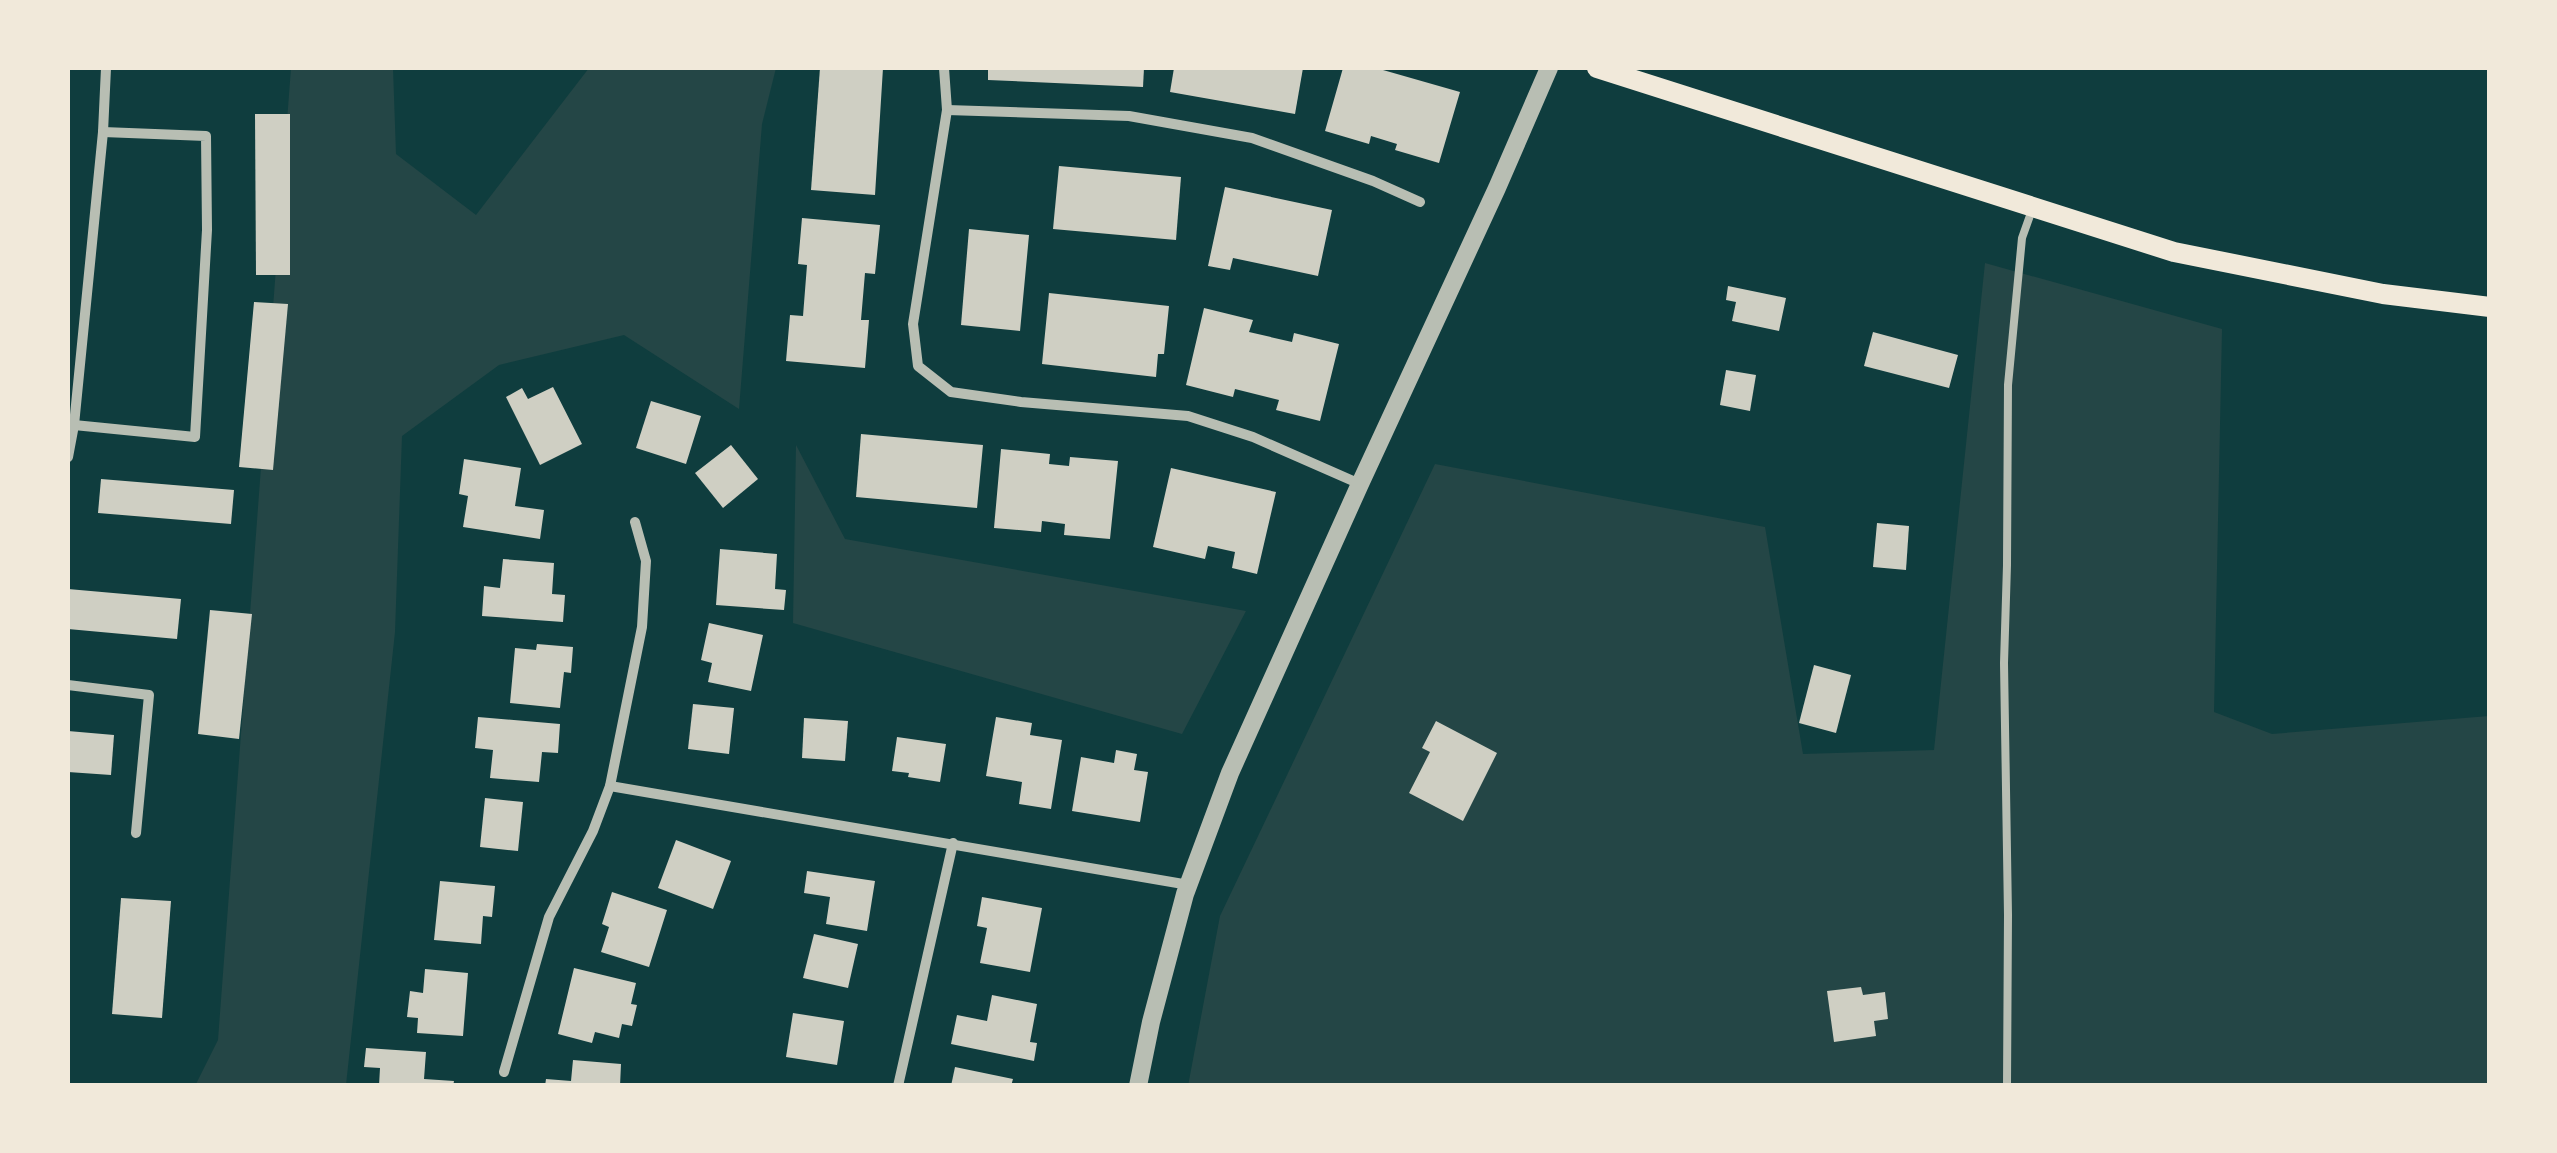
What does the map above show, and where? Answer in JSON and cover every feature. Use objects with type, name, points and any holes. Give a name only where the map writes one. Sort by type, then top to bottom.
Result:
[{"type":"main road","points":[[1597,68],[2174,252],[2383,294],[2490,307]]},
{"type":"street","points":[[68,457],[103,132],[106,68]]},
{"type":"street","points":[[944,68],[947,110],[913,324],[918,366],[951,392],[1188,416],[1254,437],[1360,484]]},
{"type":"street","points":[[1138,1086],[1151,1022],[1189,885],[1250,726],[1549,68]]},
{"type":"street","points":[[947,110],[1129,116],[1252,138],[1420,202]]},
{"type":"street","points":[[74,425],[194,437],[206,230],[206,136],[103,132]]},
{"type":"street","points":[[504,1072],[549,917],[593,831],[610,786],[642,627],[646,561],[635,522]]},
{"type":"street","points":[[68,685],[148,695],[136,833]]},
{"type":"street","points":[[610,786],[1189,885]]},
{"type":"street","points":[[898,1086],[953,843]]},
{"type":"lane","points":[[2007,1086],[2004,663],[2008,385],[2022,238],[2033,208]]},
{"type":"shaded area","points":[[291,68],[393,68],[396,154],[476,215],[589,68],[776,68],[762,124],[739,409],[624,335],[499,365],[402,436],[395,632],[346,1085],[195,1086],[218,1040]]},
{"type":"shaded area","points":[[1985,263],[2222,329],[2214,712],[2272,734],[2489,716],[2489,1085],[1188,1086],[1220,916],[1435,464],[1765,527],[1803,754],[1934,750]]},
{"type":"shaded area","points":[[796,445],[845,539],[1246,611],[1182,734],[793,623]]},
{"type":"building","points":[[820,68],[883,68],[875,195],[811,190]]},
{"type":"building","points":[[988,68],[1144,68],[1143,87],[988,80]]},
{"type":"building","points":[[1174,68],[1303,68],[1295,114],[1170,92]]},
{"type":"building","points":[[1343,68],[1376,68],[1460,92],[1439,163],[1395,150],[1397,144],[1371,136],[1369,144],[1325,131]]},
{"type":"building","points":[[255,114],[290,114],[290,275],[256,275]]},
{"type":"building","points":[[1059,166],[1181,177],[1176,240],[1053,229]]},
{"type":"building","points":[[1225,187],[1332,210],[1318,276],[1233,258],[1230,270],[1208,266]]},
{"type":"building","points":[[802,218],[880,225],[875,274],[865,273],[861,320],[869,320],[865,368],[786,361],[790,315],[803,316],[807,265],[798,264]]},
{"type":"building","points":[[969,229],[1029,235],[1020,331],[961,325]]},
{"type":"building","points":[[1728,286],[1786,298],[1779,331],[1732,321],[1736,302],[1726,300]]},
{"type":"building","points":[[1049,293],[1169,306],[1164,354],[1158,354],[1156,377],[1042,364]]},
{"type":"building","points":[[254,302],[288,304],[273,470],[239,467]]},
{"type":"building","points":[[1204,308],[1253,320],[1249,332],[1292,342],[1294,333],[1339,344],[1320,421],[1276,410],[1279,400],[1235,389],[1233,397],[1186,385]]},
{"type":"building","points":[[1873,332],[1958,355],[1949,388],[1864,366]]},
{"type":"building","points":[[1726,370],[1756,375],[1750,411],[1720,405]]},
{"type":"building","points":[[553,387],[582,444],[540,465],[506,397],[522,388],[528,399]]},
{"type":"building","points":[[651,401],[701,416],[686,464],[636,448]]},
{"type":"building","points":[[861,434],[983,445],[977,508],[856,497]]},
{"type":"building","points":[[731,445],[758,479],[723,508],[695,473]]},
{"type":"building","points":[[1001,449],[1050,454],[1049,464],[1069,466],[1070,457],[1118,461],[1110,539],[1064,535],[1065,524],[1042,521],[1041,532],[994,528]]},
{"type":"building","points":[[464,459],[521,468],[515,506],[544,510],[540,539],[463,527],[468,496],[459,494]]},
{"type":"building","points":[[1171,468],[1276,492],[1257,574],[1232,568],[1235,552],[1208,546],[1205,559],[1153,547]]},
{"type":"building","points":[[101,479],[234,490],[231,524],[98,513]]},
{"type":"building","points":[[1877,523],[1909,526],[1906,570],[1873,567]]},
{"type":"building","points":[[720,549],[777,554],[775,589],[786,590],[784,610],[716,605]]},
{"type":"building","points":[[503,559],[554,563],[552,594],[565,595],[563,622],[482,616],[484,586],[500,588]]},
{"type":"building","points":[[68,589],[181,599],[177,639],[68,629]]},
{"type":"building","points":[[210,610],[252,614],[239,739],[198,734]]},
{"type":"building","points":[[709,623],[763,635],[751,691],[708,682],[712,663],[701,660]]},
{"type":"building","points":[[537,644],[573,647],[571,673],[564,672],[560,708],[510,703],[515,648],[536,650]]},
{"type":"building","points":[[1814,665],[1851,675],[1836,733],[1799,723]]},
{"type":"building","points":[[693,704],[734,708],[729,754],[688,749]]},
{"type":"building","points":[[478,717],[560,724],[558,753],[542,752],[539,782],[490,778],[493,750],[475,748]]},
{"type":"building","points":[[996,717],[1032,723],[1030,735],[1062,740],[1051,809],[1019,804],[1022,782],[986,776]]},
{"type":"building","points":[[804,718],[848,721],[845,761],[802,758]]},
{"type":"building","points":[[1436,721],[1497,753],[1463,821],[1409,793],[1430,752],[1422,748]]},
{"type":"building","points":[[68,731],[114,735],[111,775],[68,772]]},
{"type":"building","points":[[897,737],[946,744],[940,782],[892,771]]},
{"type":"building","points":[[1116,750],[1137,754],[1134,770],[1148,772],[1140,822],[1072,811],[1081,757],[1114,763]]},
{"type":"building","points":[[485,798],[523,802],[518,851],[480,847]]},
{"type":"building","points":[[676,840],[731,861],[713,909],[658,888]]},
{"type":"building","points":[[807,871],[875,881],[867,931],[826,924],[830,897],[804,893]]},
{"type":"building","points":[[440,881],[495,886],[492,917],[483,916],[481,944],[434,940]]},
{"type":"building","points":[[612,892],[667,910],[649,967],[601,952],[609,927],[602,924]]},
{"type":"building","points":[[982,897],[1042,908],[1030,972],[980,963],[987,928],[977,926]]},
{"type":"building","points":[[121,898],[171,901],[162,1018],[112,1014]]},
{"type":"building","points":[[814,934],[858,944],[848,988],[803,978]]},
{"type":"building","points":[[574,968],[636,983],[631,1004],[637,1005],[632,1026],[622,1024],[619,1038],[595,1032],[592,1043],[558,1034]]},
{"type":"building","points":[[425,969],[468,973],[463,1036],[417,1033],[418,1018],[407,1017],[410,991],[423,993]]},
{"type":"building","points":[[1861,987],[1863,995],[1885,992],[1888,1019],[1874,1021],[1876,1036],[1834,1042],[1827,991]]},
{"type":"building","points":[[992,995],[1037,1004],[1030,1042],[1037,1043],[1034,1061],[951,1044],[957,1015],[987,1021]]},
{"type":"building","points":[[793,1013],[844,1021],[837,1065],[786,1057]]},
{"type":"building","points":[[366,1048],[426,1052],[424,1079],[454,1081],[453,1086],[379,1086],[380,1068],[364,1067]]},
{"type":"building","points":[[573,1060],[621,1064],[620,1086],[545,1086],[546,1079],[571,1081]]},
{"type":"building","points":[[955,1067],[1013,1079],[1011,1086],[951,1086]]}]
